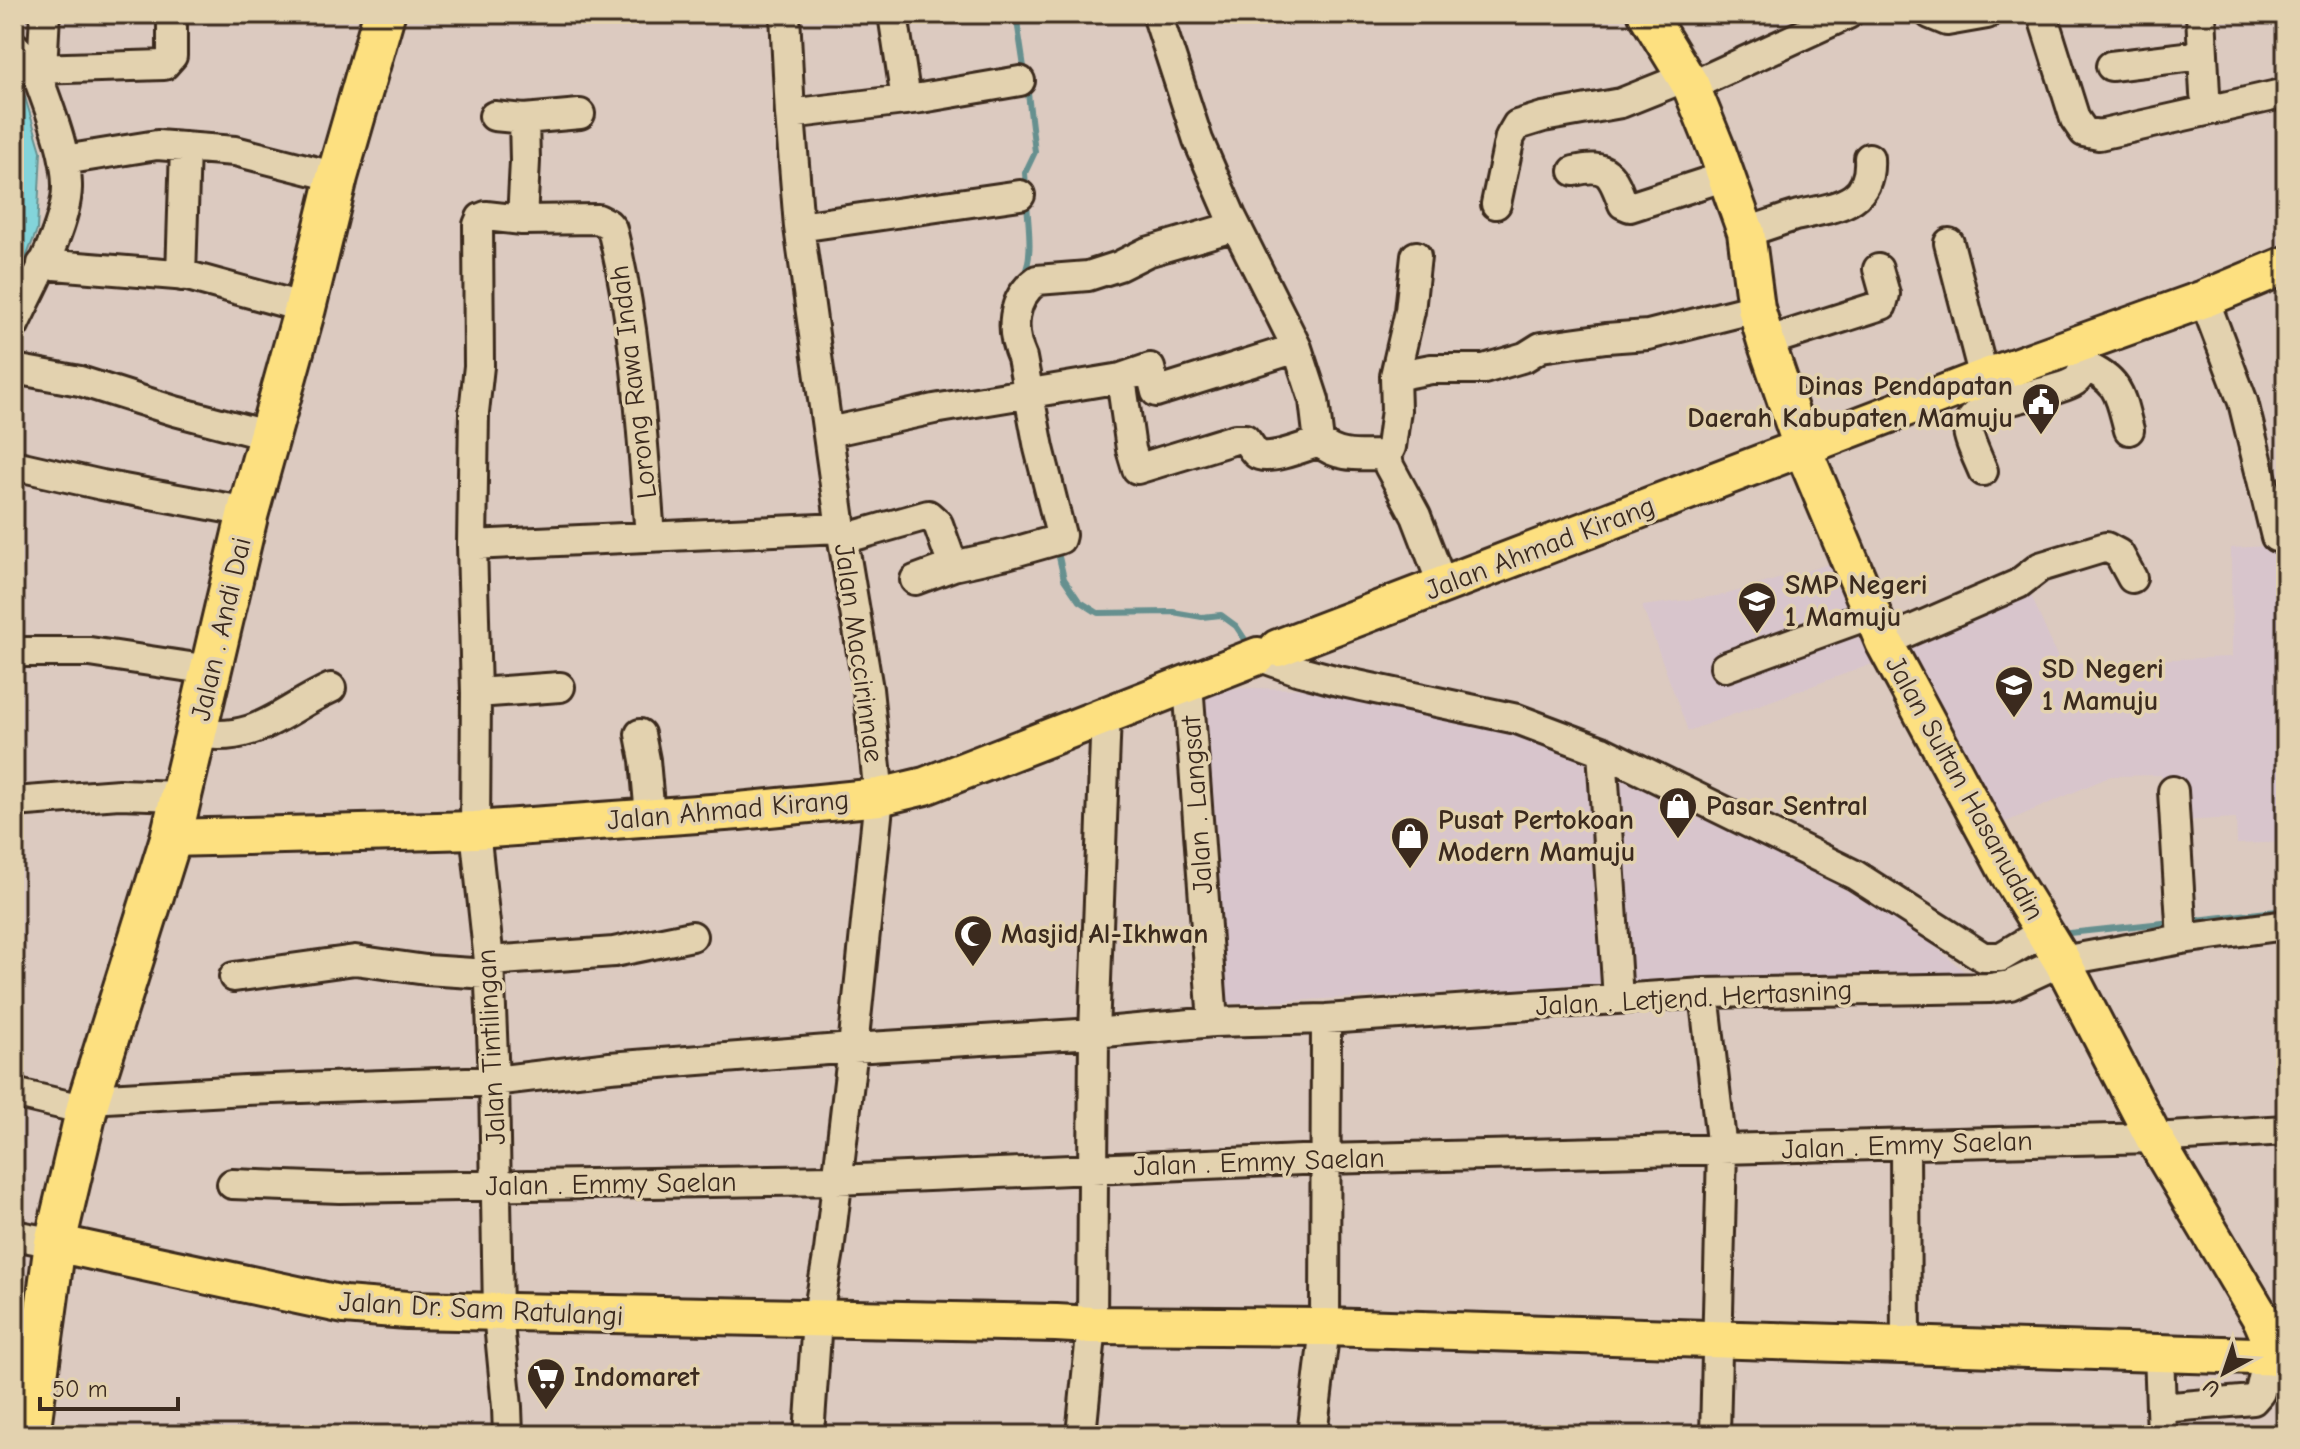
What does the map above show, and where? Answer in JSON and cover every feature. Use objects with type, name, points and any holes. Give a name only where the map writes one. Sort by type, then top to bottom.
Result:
[{"type":"highway","name":"Jalan . Andi Dai","points":[[29,1435],[24,1385],[88,1105],[171,838],[180,796],[223,740],[210,670],[248,512],[384,14]]},
{"type":"main road","name":"Jalan Sultan Hasanuddin","points":[[1647,14],[1688,81],[1726,176],[1746,232],[1756,308],[1766,342],[1802,447],[1877,628],[2011,878],[2052,944],[2154,1138],[2262,1320],[2277,1357]]},
{"type":"main road","name":"Jalan Ahmad Kirang","points":[[171,838],[475,830],[739,811],[879,797],[925,786],[1984,378],[2082,355],[2286,265]]},
{"type":"main road","name":"Jalan Dr. Sam Ratulangi","points":[[55,1243],[344,1305],[407,1310],[817,1320],[1325,1327],[2277,1357]]},
{"type":"street","points":[[14,325],[56,235],[64,211],[67,187],[64,160],[38,69],[45,14]]},
{"type":"street","points":[[14,46],[38,69],[164,65],[172,56],[172,14]]},
{"type":"street","name":"Jalan Maccirinnae","points":[[785,14],[799,227],[842,533],[868,689],[879,797],[829,1251],[817,1320],[809,1435]]},
{"type":"street","points":[[893,14],[906,100]]},
{"type":"street","points":[[1157,14],[1198,140],[1236,226],[1297,348],[1314,400],[1319,442],[1338,454],[1387,455]]},
{"type":"street","points":[[1496,204],[1510,137],[1517,125],[1543,117],[1621,103],[1688,81],[1846,14]]},
{"type":"street","points":[[1930,14],[1947,21],[1987,14]]},
{"type":"street","points":[[2042,14],[2075,119],[2084,132],[2099,135],[2286,93]]},
{"type":"street","points":[[2201,14],[2205,94]]},
{"type":"street","points":[[2111,66],[2202,55]]},
{"type":"street","points":[[790,114],[906,100],[1020,81]]},
{"type":"street","points":[[494,116],[524,119],[580,114]]},
{"type":"street","points":[[522,220],[524,119]]},
{"type":"street","points":[[64,160],[157,145],[235,151],[337,177]]},
{"type":"street","points":[[181,276],[185,147]]},
{"type":"street","points":[[1746,232],[1853,200],[1870,175],[1869,158]]},
{"type":"street","points":[[1574,171],[1592,167],[1603,170],[1615,182],[1623,204],[1630,207],[1726,176]]},
{"type":"street","points":[[799,227],[1020,195]]},
{"type":"street","name":"Jalan Tintilingan","points":[[508,1435],[498,1313],[494,1081],[488,967],[475,830],[476,693],[472,545],[474,412],[479,366],[478,225],[479,220],[486,216],[522,220]]},
{"type":"street","name":"Lorong Rawa Indah","points":[[522,220],[598,219],[612,229],[629,306],[637,367],[650,537]]},
{"type":"street","points":[[915,580],[953,566],[1061,538],[1020,393],[1022,358],[1015,333],[1015,315],[1019,302],[1031,284],[1048,278],[1088,276],[1119,266],[1147,252],[1236,226]]},
{"type":"street","points":[[1949,243],[1984,378]]},
{"type":"street","points":[[1416,256],[1410,311],[1395,376],[1396,410],[1387,455],[1389,466],[1416,516],[1443,586]]},
{"type":"street","points":[[42,264],[181,276],[305,308]]},
{"type":"street","points":[[1766,342],[1882,305],[1885,294],[1878,269]]},
{"type":"street","points":[[2204,299],[2243,402],[2276,537]]},
{"type":"street","points":[[1395,376],[1431,369],[1484,369],[1525,357],[1541,347],[1648,335],[1756,308]]},
{"type":"street","points":[[829,432],[1020,393],[1121,378],[1150,368],[1156,392],[1297,348]]},
{"type":"street","points":[[2082,355],[2113,382],[2129,430]]},
{"type":"street","points":[[1983,471],[1968,430],[1971,420],[1989,406],[2056,390],[2078,380],[2082,355]]},
{"type":"street","points":[[14,369],[80,381],[175,411],[270,436]]},
{"type":"street","points":[[1121,378],[1131,449],[1137,469],[1235,439],[1245,439],[1262,456],[1274,456],[1319,442]]},
{"type":"street","points":[[14,465],[248,512]]},
{"type":"street","points":[[472,545],[842,533],[928,515],[938,524],[953,566]]},
{"type":"street","points":[[1725,667],[1877,628],[2018,584],[2040,567],[2106,547],[2119,554],[2132,578]]},
{"type":"street","points":[[14,652],[90,652],[210,670]]},
{"type":"street","points":[[1258,656],[1338,681],[1517,719],[1602,751],[1855,875],[1983,957],[2001,957],[2014,951],[2052,944]]},
{"type":"street","name":"Jalan . Langsat","points":[[1188,684],[1213,1022]]},
{"type":"street","points":[[476,693],[560,687]]},
{"type":"street","points":[[223,740],[261,728],[308,698],[331,688]]},
{"type":"street","points":[[1081,1435],[1092,1325],[1094,1033],[1106,714]]},
{"type":"street","points":[[640,734],[650,816]]},
{"type":"street","points":[[1602,751],[1618,999]]},
{"type":"street","points":[[2173,791],[2182,939]]},
{"type":"street","points":[[14,802],[119,794],[180,796]]},
{"type":"street","name":"Jalan . Letjend. Hertasning","points":[[14,1093],[88,1105],[245,1090],[494,1081],[610,1067],[1213,1022],[1326,1019],[1704,993],[1990,988],[2010,985],[2052,944],[2182,939],[2286,925]]},
{"type":"street","points":[[234,977],[355,960],[426,970],[488,967],[614,952],[692,936]]},
{"type":"street","points":[[1704,993],[1722,1150],[1715,1435]]},
{"type":"street","points":[[1312,1435],[1325,1327],[1326,1019]]},
{"type":"street","name":"Jalan . Emmy Saelan","points":[[232,1184],[340,1188],[836,1180],[1324,1159],[2154,1138],[2286,1130]]},
{"type":"street","points":[[1905,1144],[1906,1344]]},
{"type":"street","points":[[14,1235],[55,1243]]},
{"type":"street","points":[[2159,1353],[2162,1421],[2253,1400],[2277,1357]]},
{"type":"shaded area","points":[[2286,545],[2286,842],[2237,844],[2236,818],[2179,821],[2161,775],[2111,776],[1997,826],[1902,641],[2027,586],[2060,663],[2232,657],[2231,548]]},
{"type":"shaded area","name":"SMP Negeri 1 Mamuju","points":[[1836,562],[1872,664],[1688,731],[1642,606],[1724,595]]},
{"type":"shaded area","name":"Pusat Pertokoan Modern Mamuju","points":[[1321,689],[1520,729],[1597,757],[1908,923],[1966,973],[1611,984],[1225,1004],[1202,690]]},
{"type":"water","points":[[14,71],[19,77],[41,151],[37,230],[14,288]]},
{"type":"waterway","points":[[1016,14],[1025,74]]},
{"type":"waterway","points":[[1026,187],[1025,173],[1035,152],[1027,85]]},
{"type":"waterway","points":[[1023,277],[1029,251],[1027,202]]},
{"type":"waterway","points":[[1057,548],[1064,579],[1079,601],[1098,613],[1221,615],[1236,626],[1250,647]]},
{"type":"waterway","points":[[2187,921],[2286,910]]},
{"type":"waterway","points":[[2060,934],[2172,922]]},
{"type":"place","name":"Dinas Pendapatan Daerah Kabupaten Mamuju","points":[[2041,436]]},
{"type":"place","name":"SMP Negeri 1 Mamuju","points":[[1757,635]]},
{"type":"place","name":"SD Negeri 1 Mamuju","points":[[2014,719]]},
{"type":"place","name":"Pasar Sentral","points":[[1678,840]]},
{"type":"place","name":"Pusat Pertokoan Modern Mamuju","points":[[1410,870]]},
{"type":"place","name":"Masjid Al-Ikhwan","points":[[973,968]]},
{"type":"place","name":"Indomaret","points":[[546,1411]]}]
